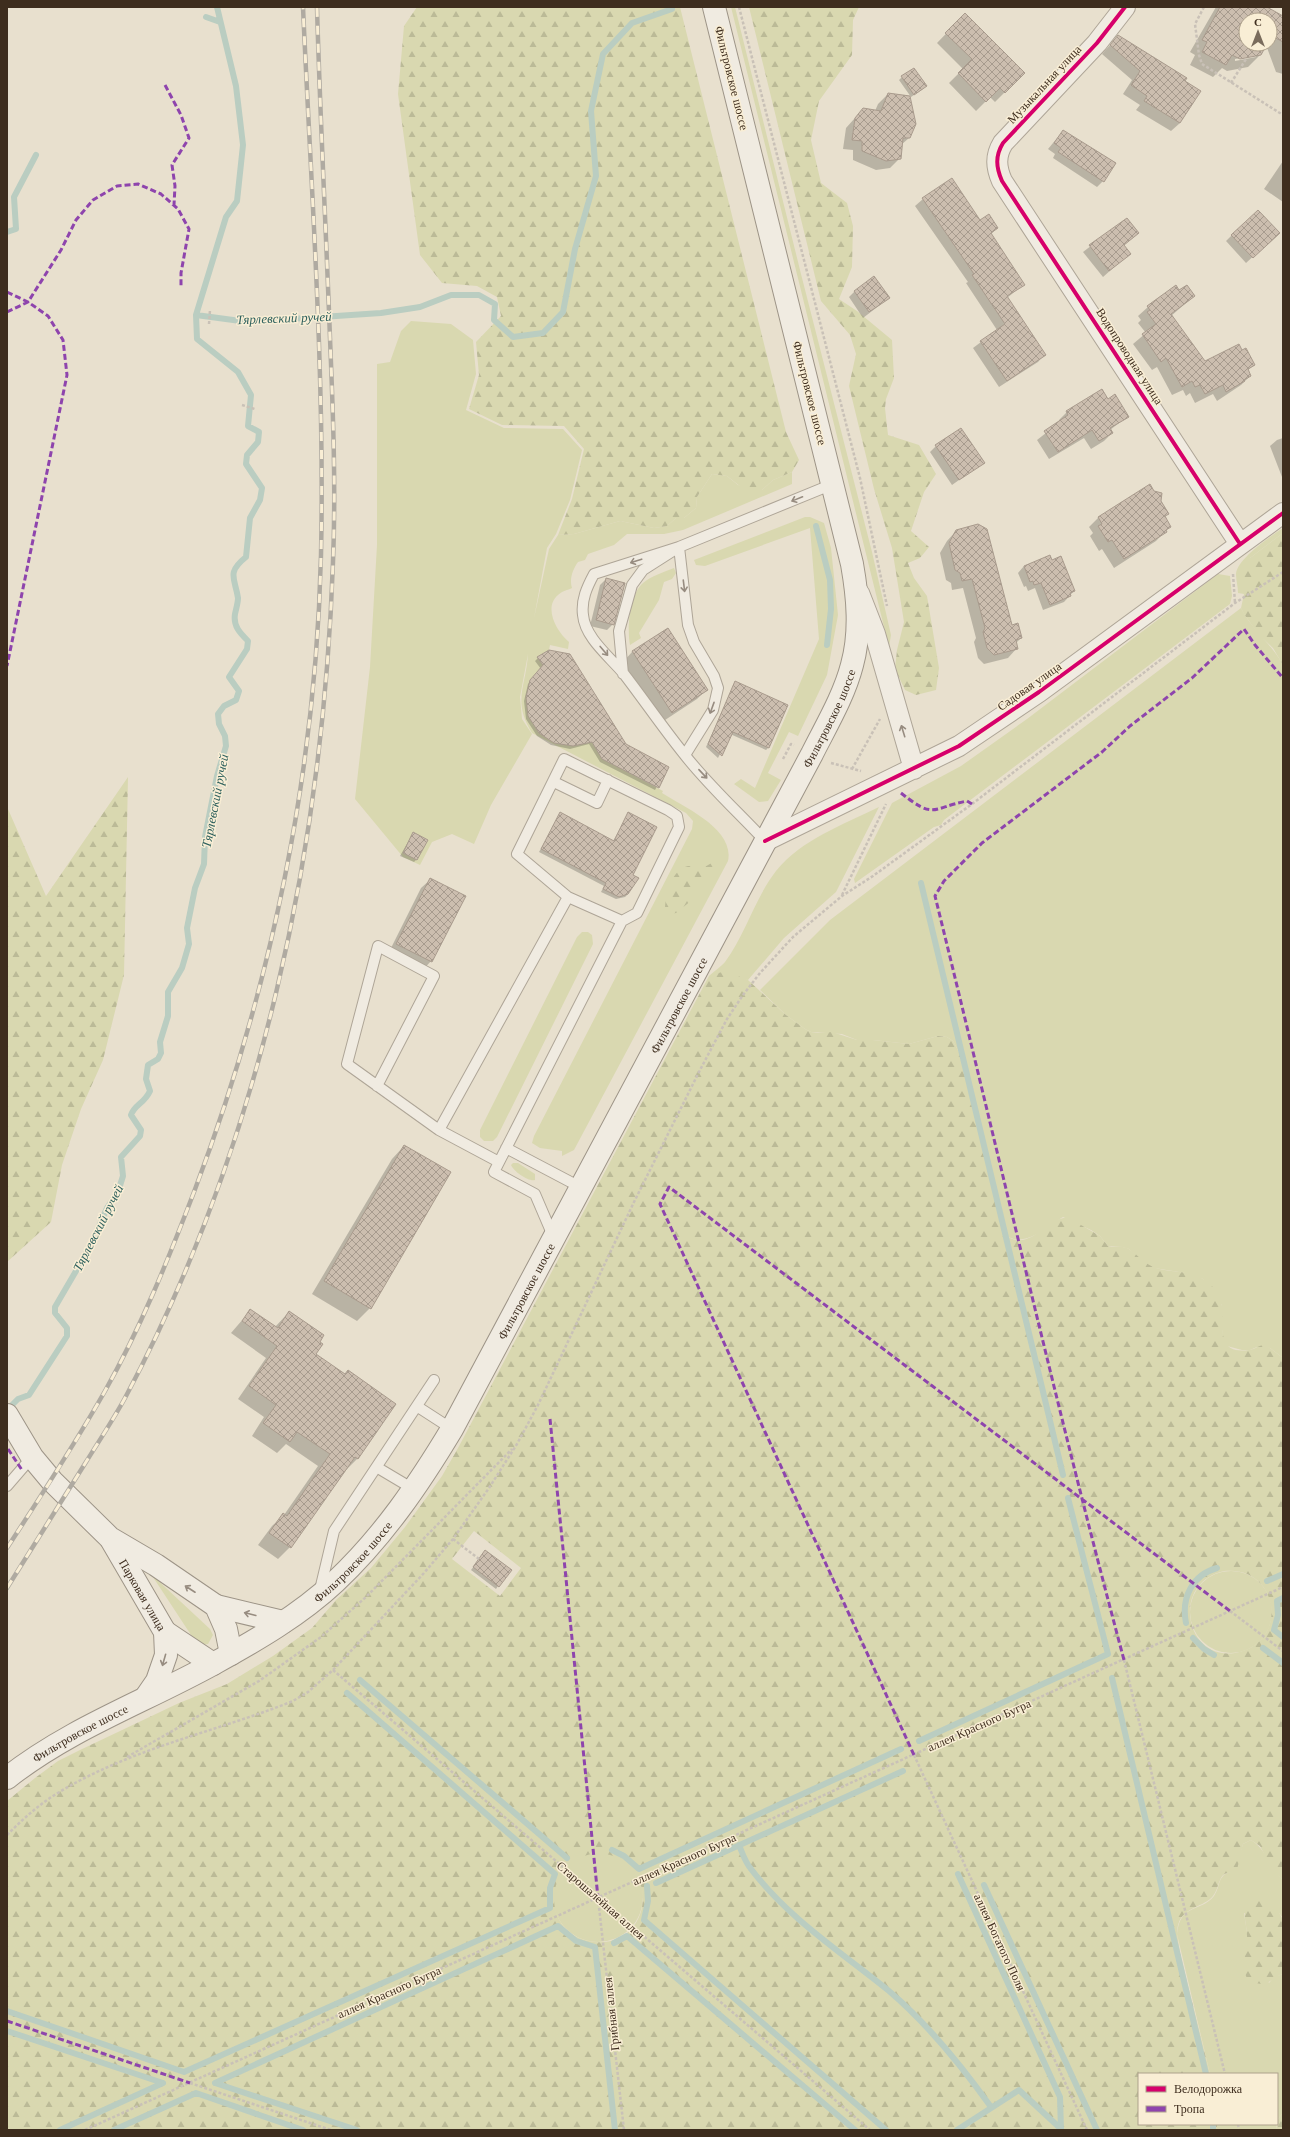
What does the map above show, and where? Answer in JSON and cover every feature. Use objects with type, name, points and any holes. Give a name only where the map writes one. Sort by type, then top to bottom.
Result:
[{"type":"main road","name":"Фильтровское шоссе","points":[[7,1778],[45,1750],[222,1659],[283,1622],[319,1596],[368,1549],[415,1490],[452,1429],[582,1188],[843,691],[852,665],[858,629],[856,586],[833,484],[714,7]]},
{"type":"main road","name":"Парковая улица","points":[[7,1415],[28,1449],[52,1481],[110,1538],[156,1566],[216,1606]]},
{"type":"main road","name":"Парковая улица","points":[[110,1538],[165,1632],[166,1655],[157,1681],[146,1698]]},
{"type":"main road","points":[[216,1606],[283,1622]]},
{"type":"main road","points":[[165,1632],[222,1659],[226,1630],[216,1606]]},
{"type":"street","name":"Музыкальная улица","points":[[1002,181],[997,171],[996,161],[998,152],[1003,143],[1097,43],[1125,7]]},
{"type":"street","name":"Водопроводная улица","points":[[1002,181],[1236,547]]},
{"type":"street","name":"Садовая улица","points":[[765,841],[959,746],[1039,692],[1283,513]]},
{"type":"street","points":[[856,586],[875,634],[914,769]]},
{"type":"lane","points":[[765,841],[685,755],[623,674],[594,639],[586,626],[582,615],[587,588],[594,574],[679,547],[833,484]]},
{"type":"lane","points":[[623,674],[619,631],[632,585],[643,570],[679,547]]},
{"type":"lane","points":[[679,547],[688,625],[694,642],[714,676],[718,688],[713,710],[685,755]]},
{"type":"lane","points":[[554,1239],[535,1194],[494,1172],[622,921],[637,913],[679,827],[677,816],[668,810],[564,759],[554,782],[517,854],[568,897],[622,921]]},
{"type":"lane","points":[[554,782],[597,802],[608,780]]},
{"type":"lane","points":[[439,1130],[568,897]]},
{"type":"lane","points":[[377,1086],[434,976],[378,946],[347,1064],[377,1086],[439,1130],[499,1162]]},
{"type":"lane","points":[[506,1148],[582,1188]]},
{"type":"lane","points":[[319,1596],[334,1531],[378,1468],[434,1380]]},
{"type":"lane","points":[[418,1407],[452,1429]]},
{"type":"lane","points":[[7,1486],[28,1449]]},
{"type":"lane","points":[[378,1468],[415,1490]]},
{"type":"path","points":[[739,7],[860,478],[888,610]]},
{"type":"path","points":[[1204,7],[1195,24],[1199,56],[1202,64],[1283,115]]},
{"type":"path","points":[[1231,83],[1246,59]]},
{"type":"path","points":[[209,324],[210,310]]},
{"type":"path","points":[[242,405],[255,409]]},
{"type":"path","points":[[1236,547],[1236,603]]},
{"type":"path","points":[[888,800],[842,896],[873,876],[972,804],[1236,603],[1283,572]]},
{"type":"path","points":[[830,763],[852,769],[878,720],[884,718]]},
{"type":"path","points":[[453,1539],[479,1558]]},
{"type":"path","points":[[1230,1611],[1283,1651]]},
{"type":"path","points":[[1124,1660],[1225,2073]]},
{"type":"path","points":[[190,2083],[331,2130]]},
{"type":"green space","points":[[417,7],[680,7],[786,432],[799,460],[792,472],[773,480],[762,490],[754,492],[746,491],[727,476],[712,474],[697,497],[696,508],[684,518],[676,518],[667,526],[654,528],[620,521],[574,534],[558,535],[572,499],[584,449],[564,426],[502,425],[469,409],[479,375],[476,342],[501,316],[497,297],[477,286],[442,283],[420,255],[398,94],[404,26]]},
{"type":"green space","points":[[731,7],[735,7],[872,552],[891,635],[889,647]]},
{"type":"green space","points":[[749,7],[859,7],[853,20],[852,55],[819,101],[811,140],[821,183],[847,203],[853,226],[852,267],[839,299],[857,311],[892,340],[894,378],[886,399],[885,408],[888,435],[919,445],[936,474],[924,492],[911,531],[929,547],[920,558],[908,563],[914,578],[927,596],[939,668],[936,690],[916,695],[905,690],[895,669],[897,650],[904,622],[892,548],[874,489],[849,386],[856,354],[850,335],[821,301]]},
{"type":"green space","points":[[411,321],[451,324],[473,340],[476,374],[466,410],[504,428],[563,429],[582,450],[570,500],[556,534],[547,548],[534,618],[549,549],[558,535],[574,534],[620,521],[654,528],[667,526],[676,518],[684,518],[696,508],[697,497],[712,474],[727,476],[738,485],[762,490],[773,480],[792,472],[792,484],[683,530],[664,534],[627,534],[614,545],[588,554],[585,560],[578,562],[572,574],[572,588],[560,594],[554,600],[552,606],[553,620],[564,638],[569,642],[568,649],[550,645],[549,650],[538,657],[543,665],[554,743],[573,746],[592,742],[603,759],[663,791],[662,793],[706,820],[724,839],[728,849],[728,861],[574,1150],[562,1156],[562,1151],[540,1148],[532,1143],[534,1136],[692,829],[693,821],[686,813],[532,733],[526,722],[521,703],[528,654],[520,697],[522,719],[532,734],[491,805],[474,844],[452,834],[432,842],[420,865],[403,857],[355,799],[370,667],[377,545],[377,364],[390,362],[401,331]]},
{"type":"green space","points":[[805,517],[810,517],[824,523],[831,548],[838,615],[827,675],[798,736],[789,732],[768,773],[781,780],[768,801],[759,802],[734,784],[741,779],[755,788],[819,639],[810,528],[705,566],[696,565],[694,560]]},
{"type":"green space","points":[[1283,528],[1283,533],[1250,558],[1244,594],[1238,593],[1236,574],[1242,562],[1255,548]]},
{"type":"green space","points":[[1283,533],[1283,665],[1273,648],[1259,635],[1241,608],[1244,594],[1240,578],[1244,567],[1250,558]]},
{"type":"green space","points":[[674,568],[676,573],[672,579],[664,582],[659,600],[639,633],[641,638],[630,645],[630,612],[638,588],[650,578]]},
{"type":"green space","points":[[1218,574],[1230,576],[1232,596],[1230,604],[944,820],[941,825],[934,827],[855,883],[854,879],[892,803],[961,766],[1027,719]]},
{"type":"green space","points":[[1241,608],[1283,665],[1283,1358],[1270,1348],[1257,1347],[1250,1350],[1242,1350],[1227,1346],[1223,1341],[1222,1305],[1203,1279],[1185,1273],[1154,1268],[1143,1262],[1129,1249],[1108,1246],[1100,1236],[1091,1230],[1063,1217],[1042,1231],[1028,1238],[1020,1240],[1013,1239],[1005,1235],[960,1054],[953,1041],[947,1037],[938,1036],[909,1044],[873,1040],[857,1040],[842,1034],[811,1032],[786,1015],[760,990],[830,920]]},
{"type":"green space","points":[[128,777],[124,975],[103,1060],[81,1109],[62,1165],[51,1222],[7,1262],[7,811],[8,809],[46,896]]},
{"type":"green space","points":[[879,807],[836,892],[784,938],[748,980],[709,976],[723,964],[732,951],[762,893],[776,871],[786,860],[811,841]]},
{"type":"green space","points":[[715,861],[720,861],[721,867],[714,879],[701,877],[696,880],[692,900],[676,913],[671,914],[665,908],[670,883],[677,872],[688,866],[700,868]]},
{"type":"green space","points":[[582,932],[588,932],[592,935],[593,944],[497,1137],[493,1141],[484,1141],[480,1137],[480,1130],[577,937]]},
{"type":"green space","points":[[725,971],[748,980],[786,1015],[811,1032],[832,1032],[857,1040],[873,1040],[909,1044],[938,1036],[947,1037],[953,1041],[960,1054],[1005,1235],[1014,1240],[1023,1240],[1031,1237],[1053,1222],[1069,1218],[1100,1236],[1108,1246],[1124,1247],[1129,1249],[1145,1262],[1156,1268],[1192,1274],[1206,1281],[1216,1291],[1220,1298],[1222,1306],[1222,1330],[1226,1344],[1231,1348],[1238,1350],[1251,1350],[1263,1345],[1270,1348],[1283,1358],[1283,1880],[1273,1871],[1260,1846],[1251,1840],[1243,1844],[1236,1874],[1230,1873],[1222,1876],[1213,1896],[1205,1903],[1190,1910],[1182,1917],[1177,1930],[1180,1953],[1210,2073],[1138,2073],[1138,2125],[1217,2125],[1217,2130],[7,2130],[7,1801],[58,1761],[179,1703],[227,1684],[273,1656],[312,1628],[336,1600],[371,1568],[405,1527],[442,1476],[709,976]],"holes":[[[474,1531],[521,1568],[500,1596],[452,1559]],[[1224,1571],[1243,1572],[1257,1580],[1267,1592],[1271,1606],[1270,1622],[1264,1636],[1253,1647],[1235,1653],[1218,1652],[1205,1645],[1195,1634],[1190,1620],[1191,1604],[1196,1590],[1207,1578]],[[601,1853],[621,1859],[634,1871],[641,1886],[643,1902],[638,1918],[629,1931],[614,1940],[595,1942],[576,1937],[563,1926],[556,1912],[554,1896],[558,1881],[567,1867],[581,1857]]]},
{"type":"green space","points":[[513,1163],[518,1163],[535,1174],[535,1180],[526,1178],[518,1173],[511,1165]]},
{"type":"green space","points":[[1223,1571],[1239,1571],[1254,1578],[1265,1589],[1272,1604],[1272,1620],[1269,1628],[1260,1641],[1247,1650],[1239,1653],[1223,1653],[1208,1646],[1197,1635],[1190,1620],[1190,1604],[1197,1589],[1208,1578]]},
{"type":"green space","points":[[151,1574],[210,1629],[213,1635],[208,1644],[201,1645],[191,1635]]},
{"type":"green space","points":[[1251,1840],[1257,1844],[1283,1880],[1283,1918],[1279,1913],[1244,1913],[1248,1939],[1269,1983],[1274,1977],[1283,1974],[1283,2113],[1278,2119],[1278,2073],[1210,2073],[1177,1934],[1182,1917],[1191,1910],[1203,1905],[1214,1896],[1221,1878],[1227,1873],[1231,1872],[1239,1857],[1243,1844]]},
{"type":"green space","points":[[598,1852],[615,1856],[630,1865],[639,1880],[643,1897],[639,1914],[630,1929],[615,1938],[598,1942],[581,1938],[566,1929],[557,1914],[553,1897],[557,1880],[566,1865],[581,1856]]},
{"type":"green space","points":[[1256,1897],[1268,1902],[1274,1907],[1283,1921],[1283,1974],[1264,1984],[1253,1982],[1247,1978],[1244,1966],[1247,1939],[1245,1911],[1250,1901]]},
{"type":"green space","points":[[1283,2113],[1283,2130],[1276,2130],[1278,2119]]},
{"type":"green space","points":[[1217,2125],[1276,2125],[1276,2130],[1217,2130]]},
{"type":"building","points":[[1220,7],[1267,7],[1276,12],[1238,12],[1238,52],[1263,52],[1261,55],[1240,59],[1232,55],[1226,65],[1202,52],[1207,42],[1202,40]]},
{"type":"building","points":[[965,13],[1025,73],[1005,93],[1000,88],[986,102],[958,73],[972,59],[945,33]]},
{"type":"building","points":[[1278,13],[1283,16],[1283,42],[1278,39]]},
{"type":"building","points":[[1118,35],[1187,78],[1185,81],[1201,91],[1180,123],[1144,101],[1147,96],[1131,85],[1140,71],[1110,45]]},
{"type":"building","points":[[914,68],[927,86],[914,95],[901,76]]},
{"type":"building","points":[[888,93],[910,96],[916,124],[910,138],[903,138],[901,159],[886,161],[862,151],[862,141],[852,140],[855,118],[863,108],[881,111]]},
{"type":"building","points":[[1063,130],[1116,163],[1104,182],[1058,152],[1061,148],[1054,143]]},
{"type":"building","points":[[952,178],[980,220],[989,214],[998,228],[991,233],[1025,285],[1007,296],[1046,355],[1007,381],[980,341],[1005,324],[972,275],[974,274],[922,198]]},
{"type":"building","points":[[1258,210],[1280,233],[1253,258],[1231,235]]},
{"type":"building","points":[[1127,218],[1139,233],[1124,245],[1131,254],[1109,271],[1089,245]]},
{"type":"building","points":[[874,276],[890,298],[869,312],[854,291]]},
{"type":"building","points":[[1176,285],[1179,290],[1187,285],[1195,296],[1171,314],[1205,361],[1239,344],[1242,350],[1246,348],[1255,365],[1248,369],[1251,376],[1244,380],[1245,381],[1226,392],[1223,385],[1205,394],[1200,385],[1195,387],[1192,381],[1182,387],[1166,358],[1161,362],[1142,334],[1156,324],[1147,312],[1150,310],[1147,306]]},
{"type":"building","points":[[1102,389],[1108,399],[1115,394],[1129,417],[1110,428],[1113,433],[1099,441],[1092,430],[1058,452],[1044,431],[1068,415],[1066,411]]},
{"type":"building","points":[[961,428],[985,463],[959,480],[935,445]]},
{"type":"building","points":[[1150,484],[1154,491],[1162,493],[1161,501],[1169,514],[1165,516],[1171,527],[1166,530],[1167,532],[1124,559],[1112,540],[1108,542],[1098,526],[1102,524],[1098,517]]},
{"type":"building","points":[[978,524],[987,529],[1012,625],[1018,623],[1022,638],[1016,640],[1018,649],[994,655],[987,648],[983,632],[985,628],[972,579],[962,581],[960,573],[955,570],[949,543],[956,530]]},
{"type":"building","points":[[1050,555],[1052,560],[1061,556],[1075,591],[1070,593],[1071,596],[1050,605],[1041,583],[1034,585],[1033,581],[1030,582],[1024,566]]},
{"type":"building","points":[[606,578],[625,583],[614,625],[596,620]]},
{"type":"building","points":[[668,628],[708,690],[672,713],[632,651]]},
{"type":"building","points":[[549,650],[570,654],[626,744],[669,767],[659,788],[602,759],[592,742],[573,746],[554,743],[539,733],[528,716],[526,697],[530,680],[543,665],[537,657]]},
{"type":"building","points":[[735,681],[788,705],[769,748],[733,732],[722,756],[708,744]]},
{"type":"building","points":[[560,812],[614,841],[628,812],[657,827],[633,875],[639,878],[628,894],[619,897],[603,889],[606,883],[541,849]]},
{"type":"building","points":[[413,832],[428,840],[417,860],[403,853]]},
{"type":"building","points":[[430,878],[466,896],[432,962],[396,944]]},
{"type":"building","points":[[404,1145],[451,1172],[371,1309],[324,1281]]},
{"type":"building","points":[[250,1309],[278,1328],[289,1311],[324,1335],[320,1342],[323,1344],[316,1354],[345,1374],[348,1370],[396,1404],[358,1459],[355,1457],[291,1548],[269,1533],[283,1513],[287,1516],[330,1454],[297,1432],[290,1442],[263,1423],[276,1405],[249,1386],[277,1346],[242,1321]]},
{"type":"building","points":[[485,1550],[512,1570],[499,1587],[473,1567]]},
{"type":"waterway","name":"Тярлевский ручей","points":[[7,1410],[18,1399],[29,1395],[67,1336],[67,1328],[55,1313],[55,1307],[90,1247],[107,1208],[118,1192],[123,1176],[121,1157],[140,1136],[141,1130],[131,1115],[135,1108],[145,1099],[150,1091],[146,1079],[148,1065],[158,1059],[161,1053],[160,1042],[168,1016],[168,992],[182,968],[189,944],[187,928],[195,888],[204,864],[205,837],[217,776],[226,746],[225,736],[219,724],[218,714],[224,706],[236,700],[239,691],[229,677],[247,649],[248,641],[240,632],[235,622],[238,598],[233,576],[236,567],[246,557],[250,518],[260,500],[262,488],[246,464],[247,455],[258,442],[259,432],[248,426],[251,395],[238,372],[197,339],[196,315],[226,217],[237,201],[243,145],[236,86],[217,7]]},
{"type":"waterway","name":"Тярлевский ручей","points":[[196,315],[248,322],[381,313],[420,307],[451,295],[479,295],[495,304],[494,320],[513,337],[543,333],[563,312],[575,249],[596,176],[591,111],[603,54],[632,23],[672,9]]},
{"type":"waterway","points":[[206,17],[220,22]]},
{"type":"waterway","points":[[7,232],[16,229],[14,197],[36,155]]},
{"type":"waterway","points":[[816,526],[830,580],[831,609],[827,645]]},
{"type":"waterway","points":[[921,883],[1063,1475]]},
{"type":"waterway","points":[[919,1741],[1108,1654],[1068,1498]]},
{"type":"waterway","points":[[1186,1623],[1185,1605],[1190,1589],[1201,1576],[1208,1571],[1217,1568]]},
{"type":"waterway","points":[[1267,1581],[1283,1574]]},
{"type":"waterway","points":[[1283,1598],[1277,1601],[1278,1615],[1274,1630],[1283,1637]]},
{"type":"waterway","points":[[1193,1638],[1204,1649],[1214,1655]]},
{"type":"waterway","points":[[1263,1648],[1283,1663]]},
{"type":"waterway","points":[[1112,1678],[1206,2073]]},
{"type":"waterway","points":[[360,1680],[567,1858]]},
{"type":"waterway","points":[[7,2011],[184,2072],[550,1908],[550,1888],[555,1874],[347,1693]]},
{"type":"waterway","points":[[612,1850],[624,1856],[639,1869],[901,1749]]},
{"type":"waterway","points":[[656,1883],[903,1771]]},
{"type":"waterway","points":[[739,1845],[749,1866],[782,1904],[816,1934],[904,2004],[956,2061],[991,2107]]},
{"type":"waterway","points":[[958,1874],[1060,2097],[1061,2130]]},
{"type":"waterway","points":[[984,1885],[1097,2130]]},
{"type":"waterway","points":[[647,1886],[648,1901],[644,1920],[886,2130]]},
{"type":"waterway","points":[[215,2083],[558,1926],[576,1941],[595,1947],[615,2130]]},
{"type":"waterway","points":[[614,1943],[627,1936],[855,2130]]},
{"type":"waterway","points":[[7,2031],[163,2083]]},
{"type":"waterway","points":[[60,2130],[163,2083]]},
{"type":"waterway","points":[[215,2083],[357,2130]]},
{"type":"waterway","points":[[957,2130],[1019,2090],[1060,2128]]},
{"type":"waterway","points":[[114,2130],[196,2093],[303,2130]]},
{"type":"waterway","points":[[1213,2125],[1213,2130]]},
{"type":"railway","points":[[7,1548],[94,1411],[142,1318],[164,1268],[194,1192],[246,1037],[267,958],[284,879],[299,798],[310,718],[317,636],[321,555],[322,486],[319,349],[303,7]]},
{"type":"railway","points":[[7,1588],[125,1398],[173,1301],[213,1200],[248,1097],[276,992],[299,885],[315,778],[327,670],[334,534],[333,422],[317,7]]},
{"type":"marked path","points":[[165,85],[181,115],[189,138],[172,165],[175,186],[174,205]]},
{"type":"marked path","points":[[7,312],[28,302],[61,250],[76,220],[93,200],[117,186],[138,184],[161,194],[178,209],[189,229],[181,273],[181,288]]},
{"type":"marked path","points":[[7,292],[28,302],[48,316],[63,340],[67,375],[7,666]]},
{"type":"marked path","points":[[1124,1660],[1051,1374],[935,896],[944,881],[982,843],[1102,752],[1130,726],[1192,678],[1244,629],[1255,645],[1283,678]]},
{"type":"marked path","points":[[901,793],[921,807],[933,810],[967,801],[972,804]]},
{"type":"marked path","points":[[914,1755],[660,1204],[669,1187],[1230,1611]]},
{"type":"marked path","points":[[550,1419],[598,1898]]},
{"type":"marked path","points":[[8,1449],[22,1470]]},
{"type":"marked path","points":[[7,2021],[190,2083]]},
{"type":"cycle path","points":[[1125,7],[1097,43],[1003,143],[1000,148],[997,162],[998,171],[1002,181],[1240,544]]},
{"type":"cycle path","points":[[765,841],[959,746],[1039,692],[1283,513]]}]
